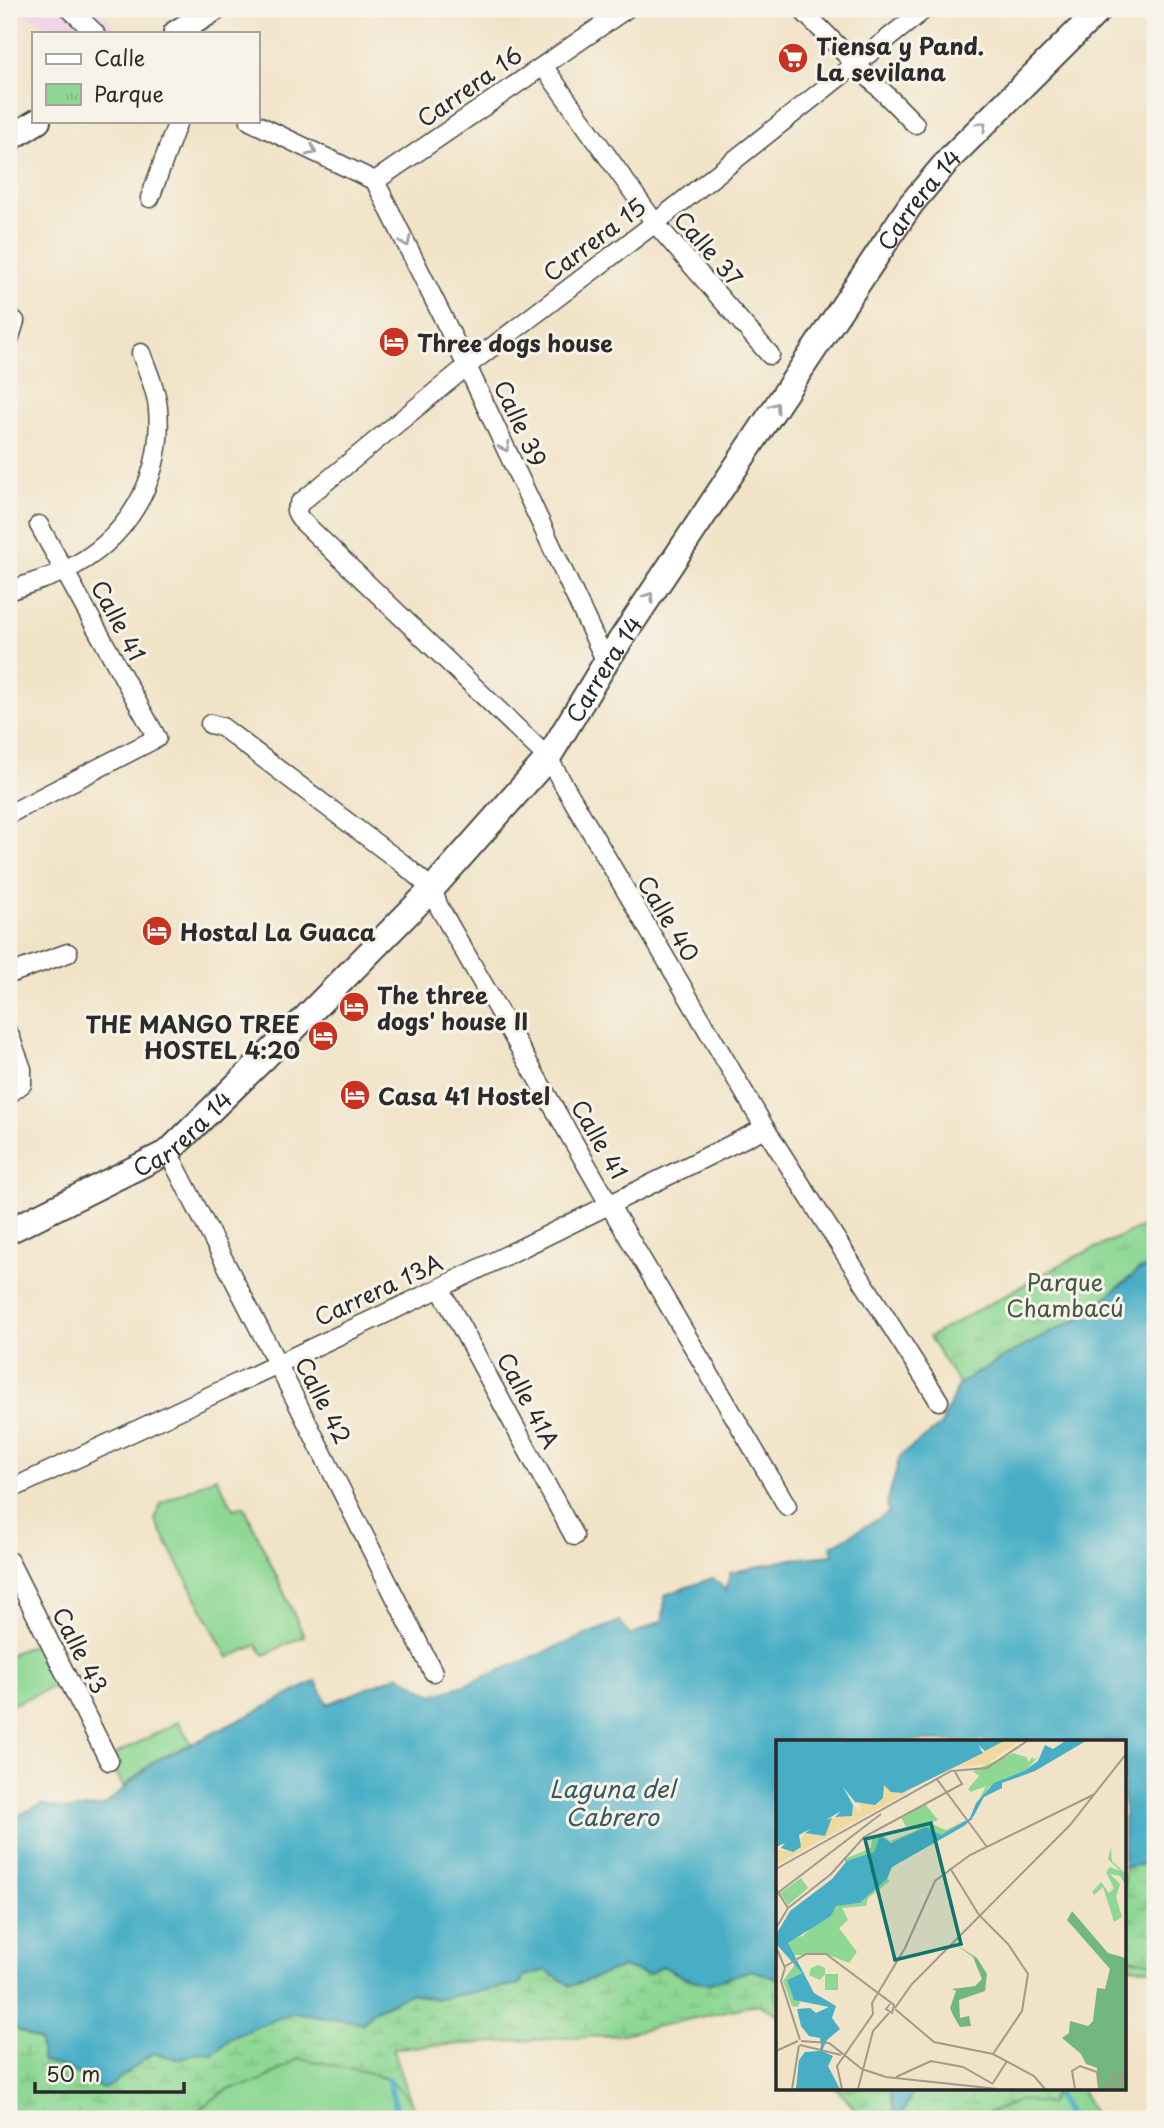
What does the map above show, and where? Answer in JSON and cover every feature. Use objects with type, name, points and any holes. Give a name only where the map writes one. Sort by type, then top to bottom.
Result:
[{"type":"main road","points":[[178,32],[214,9]]},
{"type":"main road","name":"Carrera 14","points":[[9,1231],[168,1152],[432,889],[548,758],[606,662],[911,204],[950,158],[1100,9]]},
{"type":"main road","points":[[9,139],[36,122]]},
{"type":"street","points":[[70,9],[94,32]]},
{"type":"street","name":"Carrera 16","points":[[375,181],[626,9]]},
{"type":"street","points":[[801,9],[915,124]]},
{"type":"street","name":"Carrera 15","points":[[296,511],[300,503],[467,366],[655,223],[925,9]]},
{"type":"street","name":"Calle 37","points":[[543,66],[655,223],[770,355]]},
{"type":"street","points":[[150,198],[178,122]]},
{"type":"street","points":[[252,122],[375,181]]},
{"type":"street","name":"Calle 39","points":[[375,181],[467,366],[606,662]]},
{"type":"street","points":[[9,340],[15,321]]},
{"type":"street","points":[[9,591],[65,570],[104,545],[127,522],[148,485],[156,457],[158,408],[141,353]]},
{"type":"street","name":"Calle 40","points":[[296,511],[300,519],[548,758],[765,1128],[939,1401]]},
{"type":"street","name":"Calle 41","points":[[9,814],[157,738],[39,525]]},
{"type":"street","name":"Calle 41","points":[[210,724],[222,727],[233,735],[432,889],[439,907],[609,1204],[787,1506]]},
{"type":"street","points":[[9,974],[68,953]]},
{"type":"street","points":[[9,1034],[22,1069],[15,1089]]},
{"type":"street","name":"Carrera 13A","points":[[9,1490],[440,1288],[765,1128]]},
{"type":"street","name":"Calle 42","points":[[168,1152],[433,1672]]},
{"type":"street","name":"Calle 41A","points":[[440,1288],[574,1536]]},
{"type":"street","name":"Calle 43","points":[[9,1561],[109,1761]]},
{"type":"shaded area","points":[[9,9],[99,9],[119,32],[57,32],[22,13],[9,15]]},
{"type":"green space","name":"Parque Chambacú","points":[[1155,1221],[1155,1265],[1138,1271],[1085,1315],[1013,1352],[959,1384],[929,1337],[1071,1259]]},
{"type":"green space","points":[[216,1477],[234,1509],[244,1506],[304,1636],[264,1655],[257,1645],[228,1658],[155,1520],[161,1503]]},
{"type":"green space","points":[[44,1640],[62,1683],[9,1706],[9,1655]]},
{"type":"green space","points":[[178,1722],[192,1744],[156,1760],[123,1787],[112,1764],[118,1753]]},
{"type":"green space","points":[[1155,1863],[1155,1963],[1126,1957],[1126,1867]]},
{"type":"green space","points":[[9,1951],[20,1979],[10,2026],[40,2041],[43,2061],[70,2069],[102,2089],[110,2086],[153,2053],[178,2059],[200,2052],[213,2054],[232,2037],[294,2012],[363,2023],[373,2011],[411,1993],[435,1999],[546,1970],[571,1986],[623,1967],[647,1975],[663,1966],[683,1977],[707,1984],[752,1970],[776,1978],[776,2013],[758,2004],[618,2035],[393,2048],[410,2099],[388,2079],[299,2058],[260,2081],[226,2090],[191,2115],[175,2119],[9,2119]]},
{"type":"green space","points":[[1126,1957],[1155,1963],[1155,1970],[1126,1965]]},
{"type":"green space","points":[[299,2058],[343,2066],[388,2080],[409,2098],[416,2119],[175,2119],[192,2115],[226,2090],[261,2081]]},
{"type":"green space","points":[[838,2090],[889,2090],[896,2119],[859,2119],[856,2110]]},
{"type":"green space","points":[[919,2090],[1055,2091],[1049,2104],[1020,2100],[976,2119],[900,2119],[912,2093]]},
{"type":"green space","points":[[1082,2090],[1096,2119],[976,2119],[1020,2100],[1049,2104],[1055,2091]]},
{"type":"water","name":"Laguna del Cabrero","points":[[1155,1265],[1155,1863],[1126,1867],[1126,1740],[776,1740],[776,1978],[752,1970],[707,1984],[683,1977],[663,1966],[647,1975],[623,1967],[571,1986],[546,1970],[524,1976],[520,1984],[435,1999],[411,1993],[373,2011],[363,2023],[294,2012],[232,2037],[213,2054],[200,2052],[178,2059],[153,2053],[110,2086],[102,2089],[70,2069],[42,2061],[40,2041],[10,2026],[20,1979],[9,1951],[9,1820],[41,1804],[69,1810],[104,1806],[156,1760],[316,1681],[328,1704],[399,1675],[433,1695],[467,1684],[620,1621],[630,1636],[663,1620],[665,1595],[713,1578],[726,1591],[730,1573],[791,1559],[833,1555],[831,1546],[888,1513],[887,1504],[900,1456],[941,1425],[959,1384],[1013,1352],[1085,1315],[1138,1271]]},
{"type":"water","points":[[889,2090],[919,2090],[912,2093],[900,2119],[896,2119]]},
{"type":"waterway","points":[[388,2079],[399,2119]]},
{"type":"waterway","points":[[1055,2091],[1070,2119]]},
{"type":"place","name":"Tiensa y Pand. La sevilana","points":[[793,58]]},
{"type":"place","name":"Three dogs house","points":[[394,342]]},
{"type":"place","name":"Hostal La Guaca","points":[[157,931]]},
{"type":"place","name":"The three dogs' house II","points":[[354,1007]]},
{"type":"place","name":"THE MANGO TREE HOSTEL 4:20","points":[[323,1036]]},
{"type":"place","name":"Casa 41 Hostel","points":[[355,1095]]}]
